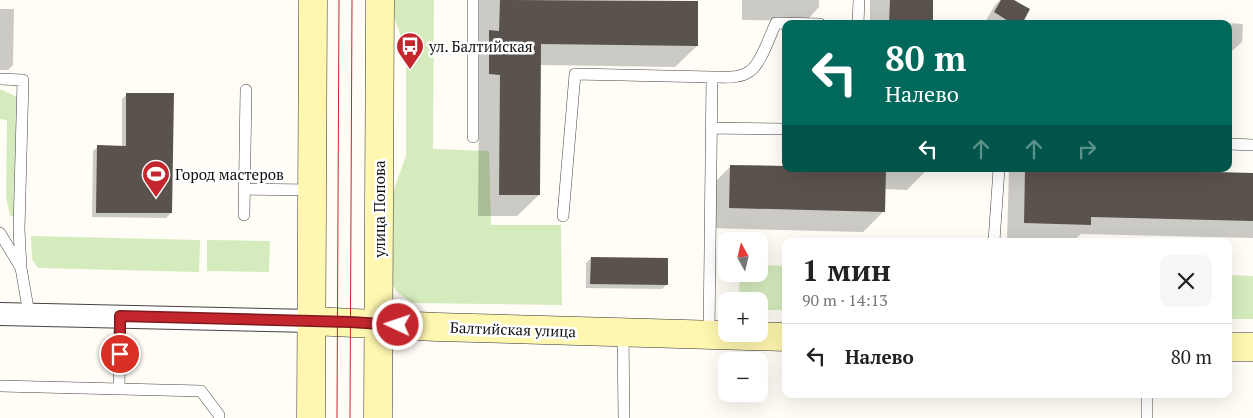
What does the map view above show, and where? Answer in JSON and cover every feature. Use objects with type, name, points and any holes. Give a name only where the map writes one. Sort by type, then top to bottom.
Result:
[{"type":"main road","points":[[311,418],[313,0]]},
{"type":"main road","name":"улица Попова","points":[[378,418],[380,0]]},
{"type":"main road","name":"Балтийская улица","points":[[312,321],[782,337]]},
{"type":"main road","points":[[1232,346],[1253,347]]},
{"type":"street","name":"Балтийская улица","points":[[0,314],[312,321]]},
{"type":"lane","points":[[473,137],[474,0]]},
{"type":"lane","points":[[858,20],[859,0]]},
{"type":"lane","points":[[563,216],[574,74],[735,77],[750,71],[758,62],[776,23],[782,23]]},
{"type":"lane","points":[[709,334],[712,77]]},
{"type":"lane","points":[[0,78],[23,80],[19,229],[21,268],[30,314]]},
{"type":"lane","points":[[244,215],[246,90]]},
{"type":"lane","points":[[711,128],[782,129]]},
{"type":"lane","points":[[1232,144],[1253,145]]},
{"type":"lane","points":[[994,238],[999,172]]},
{"type":"lane","points":[[245,189],[312,190]]},
{"type":"lane","points":[[0,233],[21,268]]},
{"type":"lane","points":[[119,389],[120,316]]},
{"type":"lane","points":[[622,332],[624,418]]},
{"type":"lane","points":[[0,386],[201,391],[219,415],[219,418]]},
{"type":"lane","points":[[1147,398],[1147,418]]},
{"type":"green space","points":[[390,0],[434,0],[433,149],[489,151],[491,225],[561,225],[562,305],[412,303],[397,292],[389,279],[389,203],[406,156],[406,53]]},
{"type":"green space","points":[[0,89],[17,97],[14,189],[16,219],[10,215],[6,197],[7,120],[0,119]]},
{"type":"green space","points":[[31,236],[200,240],[199,272],[38,268],[32,259]]},
{"type":"green space","points":[[207,240],[270,241],[269,272],[207,271]]},
{"type":"green space","points":[[768,265],[782,266],[782,310],[768,310],[768,292],[739,292],[740,282],[768,282]]},
{"type":"green space","points":[[1232,275],[1253,276],[1253,319],[1232,319]]},
{"type":"building","points":[[500,0],[698,1],[698,46],[541,44],[540,195],[499,195],[500,75],[489,74],[489,30],[499,31]]},
{"type":"building","points":[[890,0],[933,0],[933,20],[889,20]]},
{"type":"building","points":[[1001,0],[1014,0],[1030,9],[1024,20],[1007,20],[994,12]]},
{"type":"building","points":[[126,93],[174,93],[172,213],[96,213],[97,145],[126,146]]},
{"type":"building","points":[[730,165],[782,166],[782,172],[886,172],[885,212],[729,208]]},
{"type":"building","points":[[1025,172],[1253,173],[1253,221],[1091,217],[1091,225],[1024,223]]},
{"type":"building","points":[[591,257],[668,258],[668,285],[590,284]]},
{"type":"tram line","points":[[337,418],[339,0]]},
{"type":"tram line","points":[[350,418],[352,0]]},
{"type":"place","name":"ул. Балтийская","points":[[410,70]]},
{"type":"place","name":"Город мастеров","points":[[156,198]]},
{"type":"route","points":[[120,354],[120,316],[325,321],[398,325]]}]
